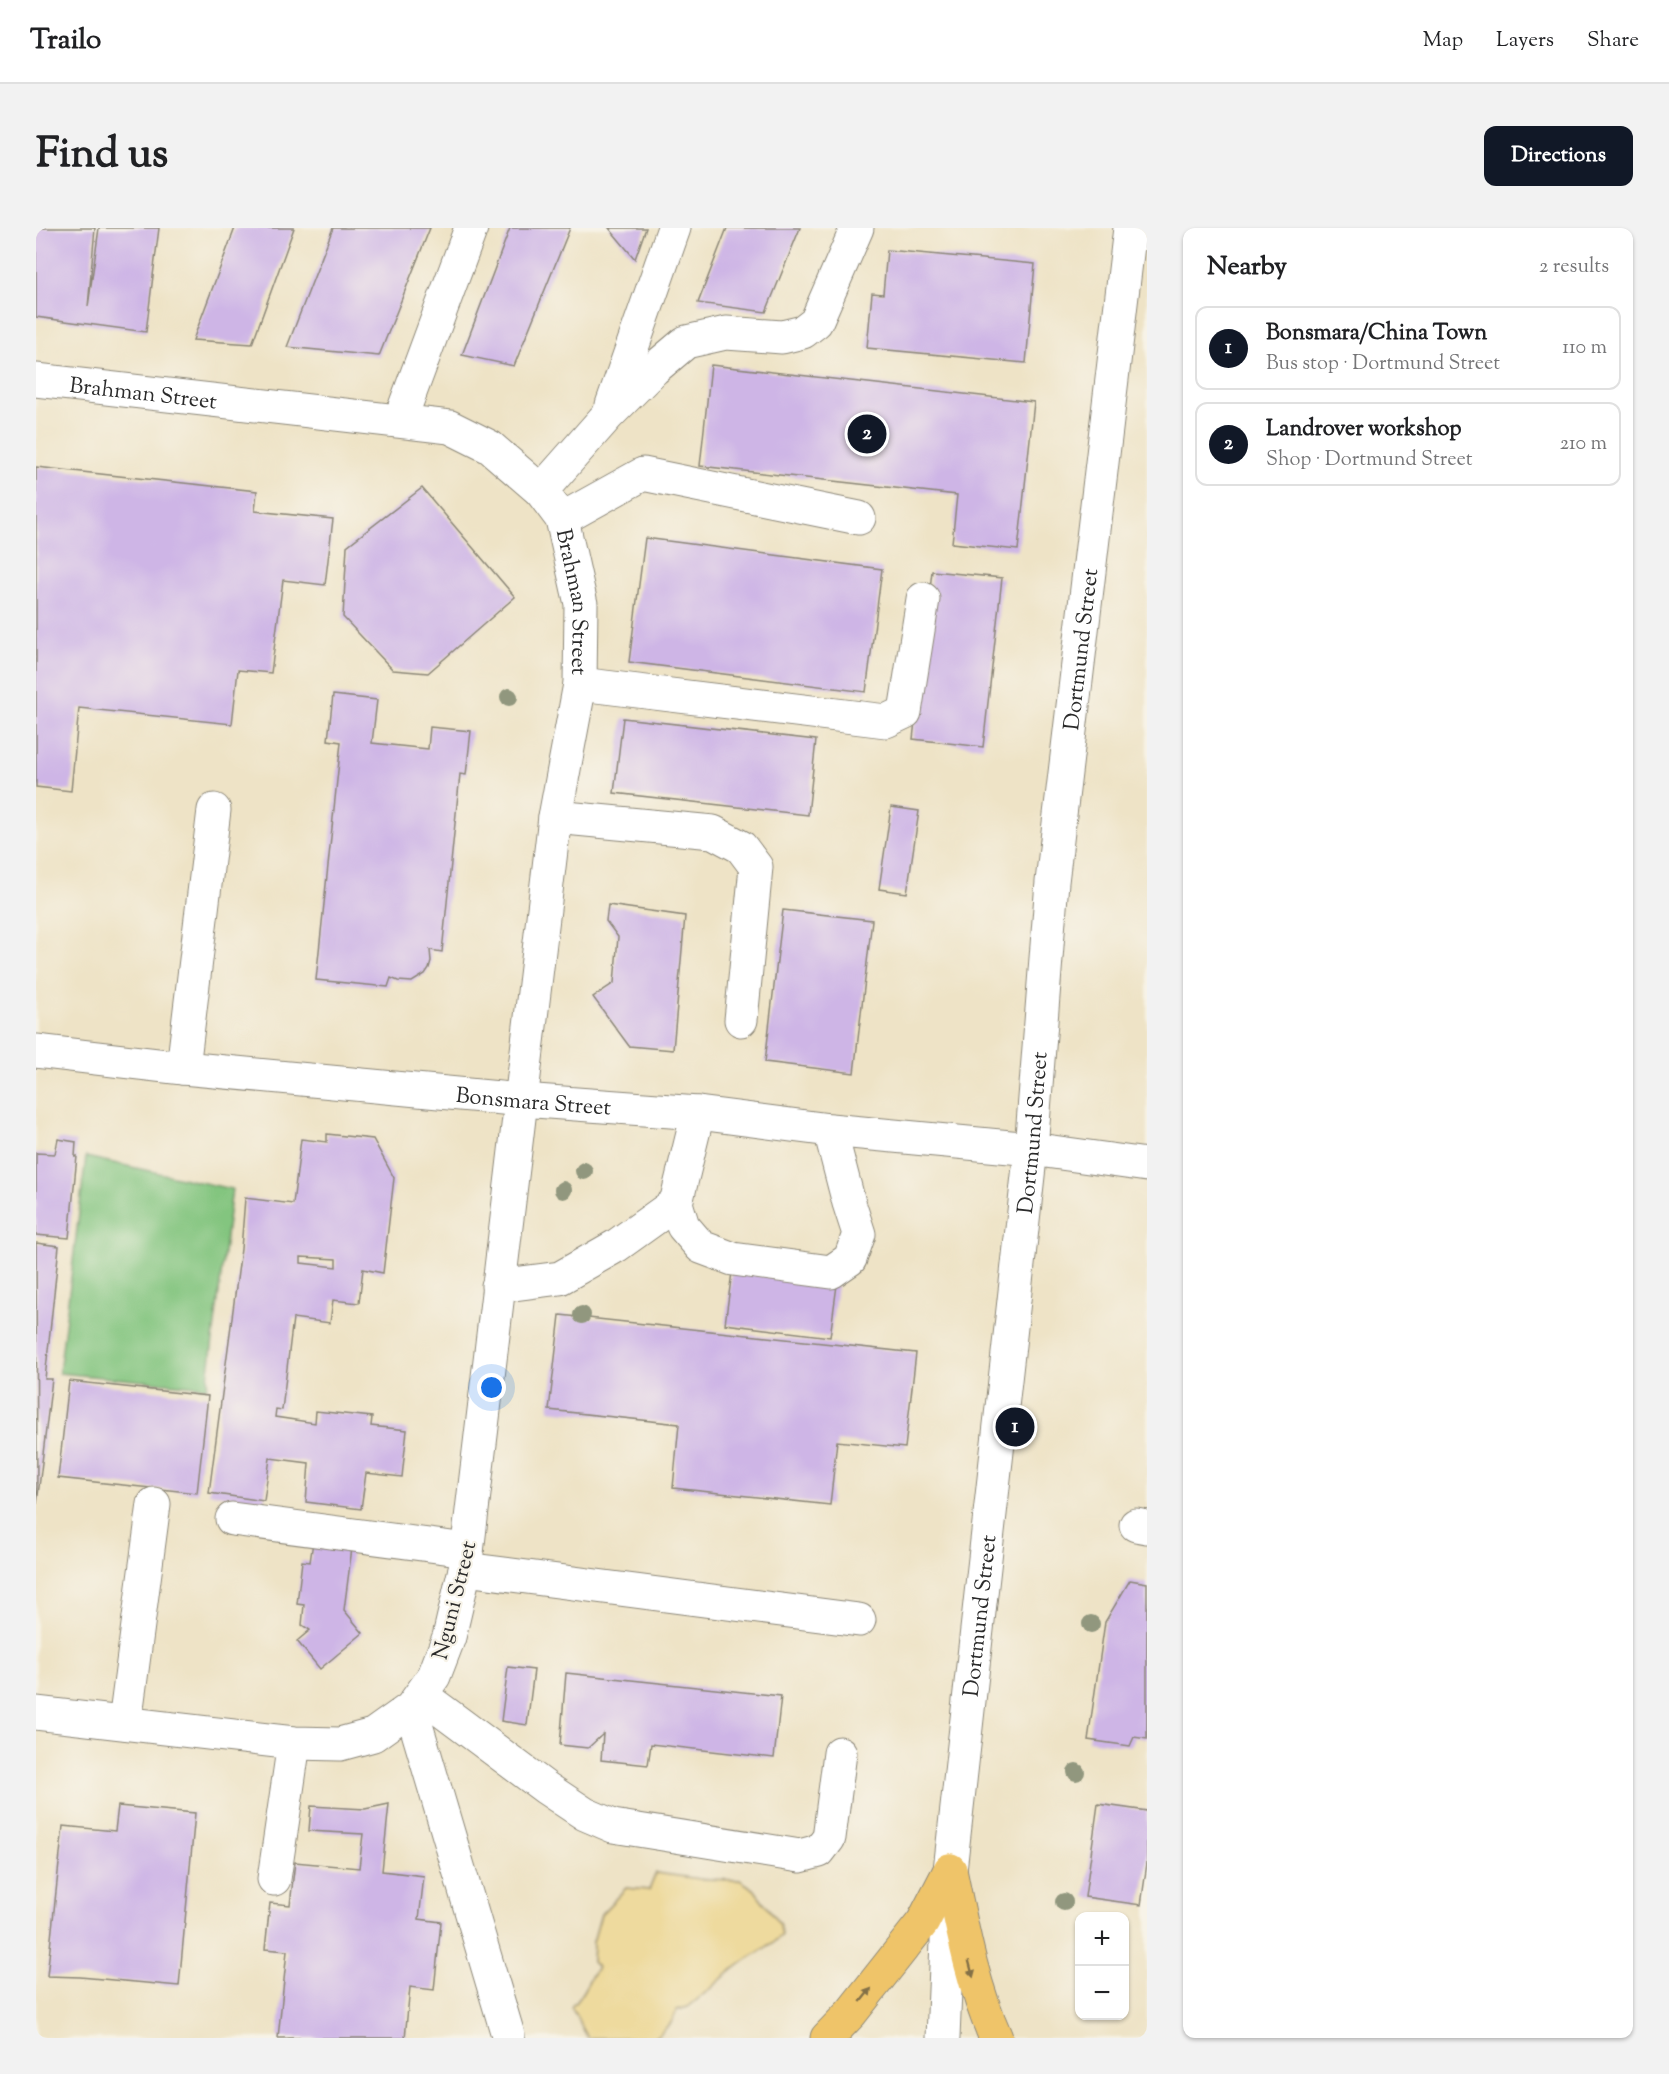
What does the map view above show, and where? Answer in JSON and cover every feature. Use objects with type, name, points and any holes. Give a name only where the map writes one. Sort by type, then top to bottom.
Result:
[{"type":"main road","points":[[826,2038],[851,2013],[923,1922],[950,1870]]},
{"type":"main road","points":[[950,1870],[971,1969],[996,2038]]},
{"type":"street","points":[[400,420],[471,228]]},
{"type":"street","points":[[608,415],[674,228]]},
{"type":"street","points":[[541,491],[608,415],[654,369],[686,342],[726,333],[782,337],[803,332],[816,322],[856,228]]},
{"type":"street","name":"Dortmund Street","points":[[943,2038],[950,1870],[1031,1149],[1052,882],[1130,228]]},
{"type":"street","name":"Brahman Street","points":[[36,380],[400,420],[450,428],[490,447],[541,491],[562,519],[581,604],[580,684],[555,817],[522,1100]]},
{"type":"street","points":[[562,519],[643,474],[859,518]]},
{"type":"street","points":[[580,684],[886,721],[905,712],[923,599]]},
{"type":"street","points":[[183,1068],[214,810]]},
{"type":"street","points":[[555,817],[713,832],[741,848],[756,867],[741,1020]]},
{"type":"street","name":"Bonsmara Street","points":[[36,1051],[183,1068],[522,1100],[698,1113],[830,1130],[1031,1149],[1147,1165]]},
{"type":"street","name":"Nguni Street","points":[[36,1713],[294,1743],[340,1744],[373,1735],[416,1701],[434,1676],[449,1637],[466,1559],[522,1100]]},
{"type":"street","points":[[698,1113],[676,1203],[683,1226],[700,1247],[733,1259],[831,1272],[850,1259],[859,1234],[830,1130]]},
{"type":"street","points":[[498,1286],[560,1278],[616,1246],[676,1203]]},
{"type":"street","points":[[125,1723],[154,1504]]},
{"type":"street","points":[[232,1519],[466,1559],[859,1620]]},
{"type":"street","points":[[416,1701],[585,1814],[613,1826],[800,1856],[819,1851],[829,1838],[840,1754]]},
{"type":"street","points":[[416,1701],[508,2035]]},
{"type":"street","points":[[274,1879],[294,1743]]},
{"type":"green space","points":[[86,1157],[232,1189],[207,1387],[59,1373]]},
{"type":"sand","points":[[656,1873],[700,1879],[740,1880],[754,1889],[779,1923],[782,1935],[736,1967],[688,2007],[677,2010],[671,2023],[654,2038],[588,2038],[571,2007],[597,1967],[592,1962],[593,1942],[601,1914],[626,1888],[649,1890]]},
{"type":"building","points":[[36,228],[95,228],[88,307],[99,228],[159,228],[146,332],[36,317]]},
{"type":"building","points":[[235,228],[294,228],[252,344],[193,340]]},
{"type":"building","points":[[333,228],[430,228],[379,356],[287,347]]},
{"type":"building","points":[[510,228],[570,228],[514,366],[462,355]]},
{"type":"building","points":[[609,228],[646,228],[635,259]]},
{"type":"building","points":[[727,228],[800,228],[766,312],[698,303]]},
{"type":"building","points":[[887,250],[1035,264],[1026,363],[867,348],[872,293],[883,294]]},
{"type":"building","points":[[711,365],[1034,402],[1018,550],[952,543],[957,495],[700,466]]},
{"type":"building","points":[[36,467],[257,491],[255,511],[333,519],[325,585],[283,580],[271,673],[238,670],[232,724],[79,708],[71,791],[36,787]]},
{"type":"building","points":[[422,488],[515,597],[428,673],[393,670],[343,617],[347,546]]},
{"type":"building","points":[[645,538],[882,569],[866,692],[629,662]]},
{"type":"building","points":[[932,571],[1002,578],[983,747],[913,739]]},
{"type":"building","points":[[333,695],[377,700],[372,743],[428,749],[430,727],[471,731],[466,775],[460,774],[442,952],[430,950],[429,968],[425,974],[412,982],[391,978],[388,987],[316,980],[341,742],[328,740]]},
{"type":"building","points":[[623,718],[816,740],[808,815],[614,793]]},
{"type":"building","points":[[891,807],[919,811],[907,893],[879,889]]},
{"type":"building","points":[[608,905],[685,916],[673,1050],[629,1046],[593,997],[614,983],[618,937],[606,921]]},
{"type":"building","points":[[783,910],[872,920],[854,1073],[765,1062]]},
{"type":"building","points":[[327,1134],[373,1139],[394,1178],[383,1273],[363,1269],[359,1303],[333,1300],[330,1323],[293,1318],[282,1410],[276,1409],[275,1417],[315,1423],[316,1411],[372,1417],[371,1426],[407,1430],[402,1477],[366,1473],[361,1509],[306,1502],[309,1463],[270,1458],[264,1501],[209,1493],[241,1249],[245,1198],[293,1204],[301,1139],[327,1142]],"holes":[[[301,1257],[336,1259],[336,1267],[301,1263]]]},
{"type":"building","points":[[58,1139],[76,1142],[75,1157],[77,1156],[69,1238],[36,1235],[36,1153],[55,1154]]},
{"type":"building","points":[[36,1243],[59,1246],[45,1379],[52,1379],[37,1504]]},
{"type":"building","points":[[732,1272],[837,1285],[830,1337],[725,1324]]},
{"type":"building","points":[[560,1315],[916,1353],[905,1448],[837,1441],[830,1505],[673,1488],[679,1424],[549,1410]]},
{"type":"building","points":[[69,1381],[208,1396],[197,1493],[58,1478]]},
{"type":"building","points":[[313,1542],[352,1548],[344,1610],[363,1633],[320,1669],[297,1641],[310,1630],[302,1625],[304,1605],[297,1604],[302,1561],[310,1562]]},
{"type":"building","points":[[1130,1580],[1147,1583],[1147,1739],[1134,1737],[1130,1746],[1088,1740],[1105,1622]]},
{"type":"building","points":[[508,1667],[534,1670],[527,1725],[501,1721]]},
{"type":"building","points":[[566,1673],[781,1696],[774,1758],[651,1744],[648,1765],[601,1760],[603,1734],[588,1748],[560,1745]]},
{"type":"building","points":[[389,1804],[382,1871],[424,1876],[419,1919],[441,1922],[434,1990],[410,1987],[405,2038],[278,2038],[287,1951],[265,1949],[270,1903],[290,1905],[295,1862],[359,1868],[363,1834],[309,1831],[311,1806],[365,1809]]},
{"type":"building","points":[[1098,1804],[1147,1811],[1147,1863],[1141,1905],[1085,1897]]},
{"type":"building","points":[[118,1806],[195,1813],[179,1986],[47,1976],[63,1826],[115,1831]]},
{"type":"place","name":"Landrover workshop","points":[[867,434]]},
{"type":"place","name":"Bonsmara/China Town","points":[[1015,1427]]}]
